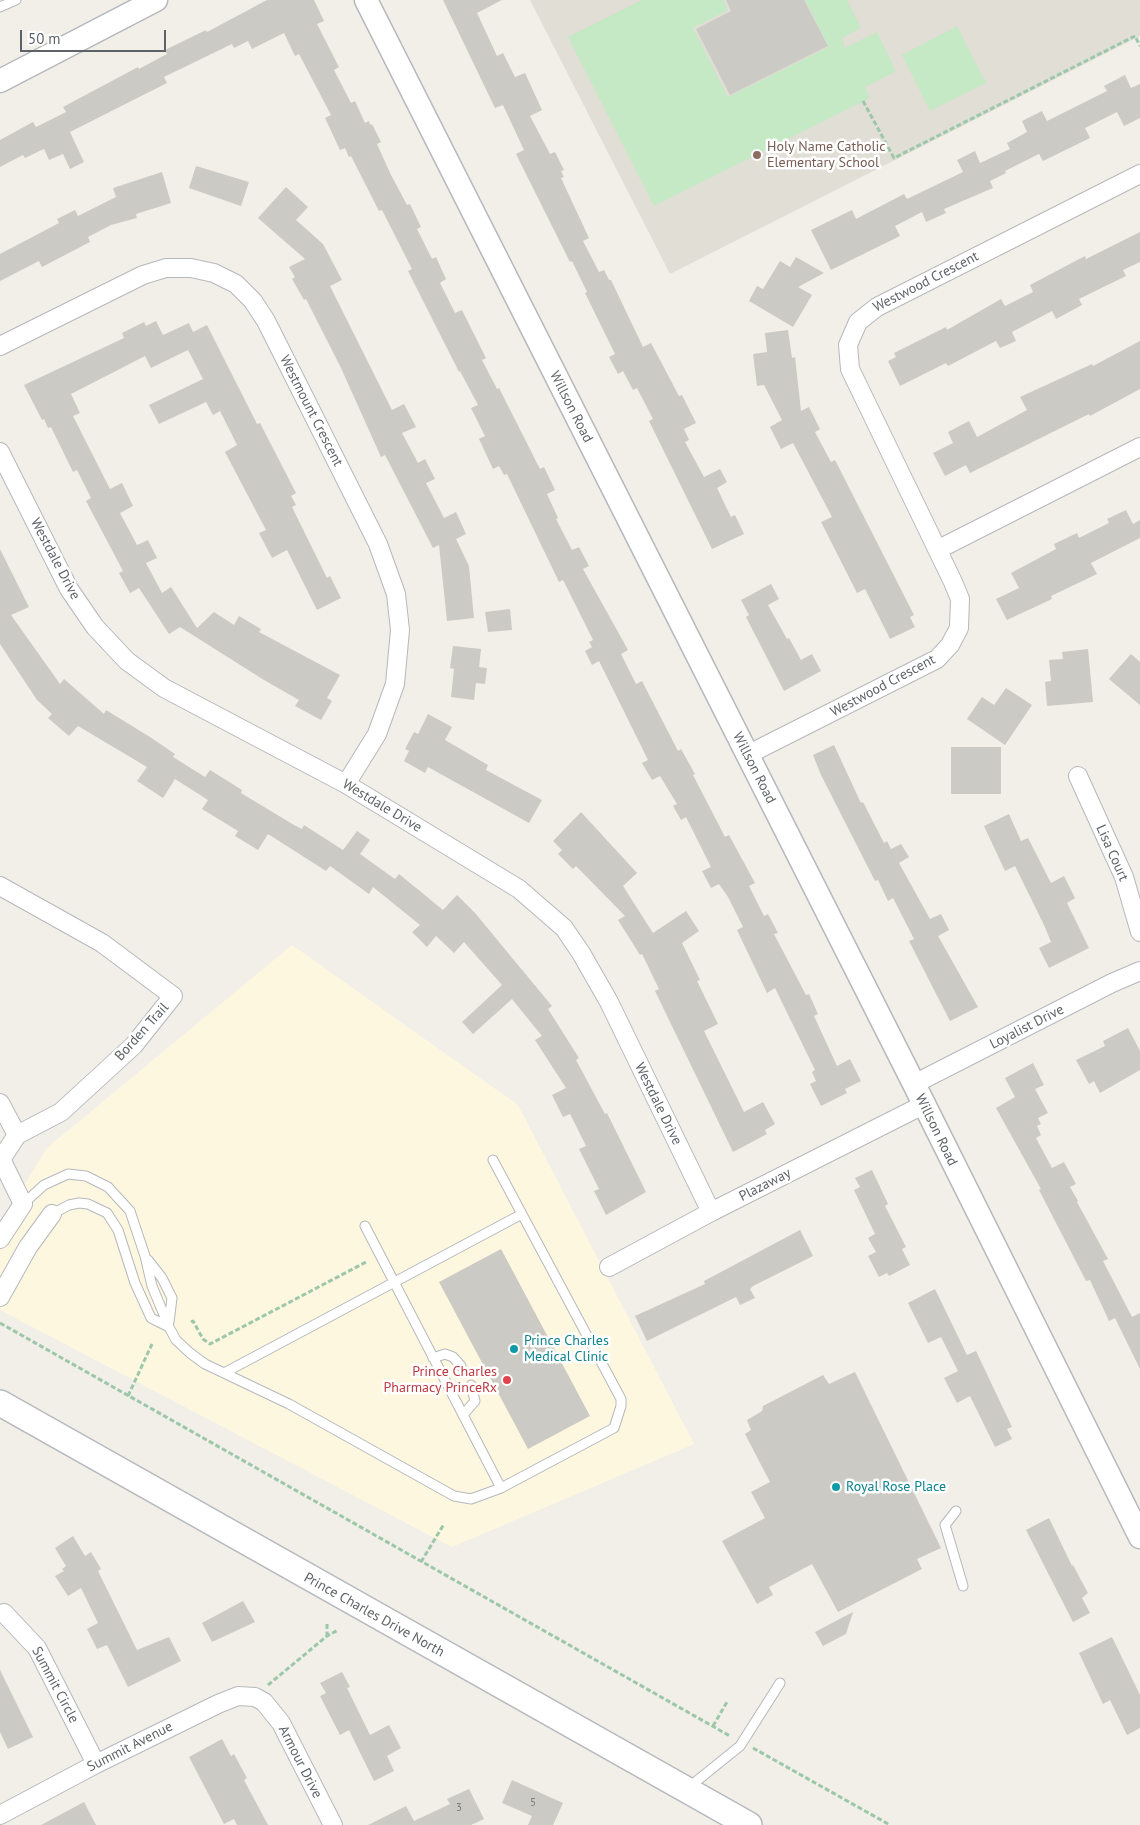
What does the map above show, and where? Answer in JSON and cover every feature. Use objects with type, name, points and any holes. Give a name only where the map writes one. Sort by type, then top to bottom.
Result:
[{"type":"main road","name":"Prince Charles Drive North","points":[[0,1403],[749,1825]]},
{"type":"street","points":[[0,81],[156,0]]},
{"type":"street","name":"Willson Road","points":[[366,0],[914,1084],[1140,1537]]},
{"type":"street","name":"Westwood Crescent","points":[[747,755],[928,664],[944,653],[955,637],[961,609],[956,590],[938,549],[850,369],[847,353],[854,329],[864,316],[877,307],[1140,174]]},
{"type":"street","name":"Westmount Crescent","points":[[0,346],[143,274],[166,268],[190,268],[214,273],[236,284],[253,301],[266,321],[378,544],[396,594],[400,648],[393,692],[377,734],[346,784]]},
{"type":"street","points":[[938,549],[1140,447]]},
{"type":"street","name":"Westdale Drive","points":[[0,452],[69,589],[90,621],[110,645],[127,661],[164,688],[346,784],[519,889],[564,928],[581,953],[609,1002],[711,1212]]},
{"type":"street","name":"Lisa Court","points":[[1078,776],[1124,877],[1140,932]]},
{"type":"street","name":"Borden Trail","points":[[0,886],[102,943],[173,996],[134,1046],[61,1112],[17,1135],[1,1160]]},
{"type":"street","name":"Loyalist Drive","points":[[914,1084],[1112,983],[1140,971]]},
{"type":"street","points":[[0,1103],[17,1135]]},
{"type":"street","name":"Plazaway","points":[[609,1267],[711,1212],[923,1105]]},
{"type":"street","points":[[0,1297],[49,1217],[23,1204],[1,1160]]},
{"type":"street","points":[[0,1239],[23,1204]]},
{"type":"street","name":"Summit Circle","points":[[4,1613],[37,1648],[96,1764]]},
{"type":"street","name":"Summit Avenue","points":[[4,1818],[96,1764],[218,1704],[238,1696],[260,1699]]},
{"type":"street","name":"Armour Drive","points":[[260,1699],[281,1723],[333,1825]]},
{"type":"lane","points":[[0,7],[16,0]]},
{"type":"lane","points":[[23,1204],[36,1190],[60,1176],[77,1174],[108,1187],[126,1204],[145,1256],[162,1278],[172,1298],[169,1326],[176,1340],[190,1354],[205,1364],[288,1404],[454,1496],[471,1499],[501,1488],[614,1428],[621,1406],[621,1400],[492,1160]]},
{"type":"lane","points":[[49,1217],[70,1205],[79,1203],[93,1206],[106,1213],[118,1230],[135,1283],[152,1318],[169,1326]]},
{"type":"lane","points":[[224,1373],[522,1214]]},
{"type":"lane","points":[[365,1226],[501,1488]]},
{"type":"lane","points":[[433,1358],[445,1354],[453,1357],[461,1366]]},
{"type":"lane","points":[[463,1415],[476,1402],[471,1385]]},
{"type":"lane","points":[[956,1511],[944,1525],[962,1586]]},
{"type":"lane","points":[[685,1790],[741,1744],[780,1683]]},
{"type":"path","points":[[863,100],[894,158],[1135,36],[1140,46]]},
{"type":"path","points":[[191,1322],[193,1321],[203,1339],[210,1344],[368,1260],[373,1268]]},
{"type":"path","points":[[0,1323],[713,1726],[741,1744],[890,1825]]},
{"type":"path","points":[[128,1396],[152,1344]]},
{"type":"path","points":[[421,1562],[444,1524]]},
{"type":"path","points":[[327,1624],[327,1636]]},
{"type":"path","points":[[260,1699],[327,1636],[338,1630]]},
{"type":"path","points":[[713,1726],[727,1702]]},
{"type":"shaded area","name":"Holy Name Catholic Elementary School","points":[[530,0],[1140,0],[1140,36],[670,274]]},
{"type":"shaded area","points":[[292,945],[518,1105],[694,1444],[452,1547],[0,1310],[0,1224],[47,1148]]},
{"type":"green space","points":[[642,0],[723,0],[728,10],[693,28],[728,97],[829,47],[805,0],[847,0],[861,28],[842,38],[845,48],[877,32],[896,71],[865,87],[870,98],[654,206],[568,37]]},
{"type":"green space","points":[[957,26],[986,83],[930,111],[902,55]]},
{"type":"building","points":[[267,0],[314,0],[324,21],[317,24],[339,67],[334,70],[351,103],[355,101],[365,123],[369,121],[370,125],[372,124],[381,142],[377,144],[390,173],[407,205],[410,204],[421,227],[417,229],[432,259],[436,257],[446,279],[440,283],[455,313],[462,310],[486,358],[482,360],[497,389],[499,388],[540,469],[544,467],[555,490],[547,494],[558,518],[556,519],[572,550],[579,547],[589,566],[583,569],[628,650],[621,654],[636,684],[642,681],[678,751],[681,749],[695,774],[693,775],[725,837],[729,835],[755,883],[749,886],[764,916],[768,914],[778,933],[774,934],[806,995],[809,994],[818,1014],[814,1016],[837,1066],[850,1059],[861,1081],[845,1089],[847,1093],[821,1106],[810,1084],[816,1081],[812,1072],[815,1070],[775,988],[767,993],[737,930],[743,927],[728,897],[719,884],[711,888],[702,871],[711,867],[686,817],[681,820],[673,806],[677,804],[660,776],[652,780],[642,763],[648,760],[599,661],[592,665],[585,651],[592,647],[589,642],[593,640],[563,580],[559,582],[507,474],[504,475],[499,466],[493,469],[479,439],[485,436],[471,408],[478,405],[459,372],[408,271],[412,269],[382,210],[379,211],[351,156],[349,157],[345,148],[340,150],[325,118],[331,115],[299,54],[295,56],[284,33],[252,49],[248,41],[234,48],[232,44],[164,77],[167,83],[70,132],[84,162],[70,169],[63,154],[49,160],[44,149],[25,158],[23,155],[0,167],[0,140],[33,122],[36,127],[66,112],[63,107],[138,67],[139,69],[167,54],[165,50],[206,30],[207,32]]},
{"type":"building","points":[[443,0],[502,0],[477,13],[497,56],[503,53],[515,77],[525,73],[542,110],[530,116],[550,154],[555,152],[564,170],[561,171],[564,177],[561,178],[589,238],[583,241],[599,272],[604,270],[609,280],[611,280],[643,347],[651,343],[679,396],[682,395],[696,423],[684,429],[689,440],[685,442],[704,477],[720,469],[727,482],[717,488],[731,517],[735,515],[744,534],[712,549],[649,421],[653,419],[637,388],[633,390],[623,371],[618,374],[609,357],[615,354],[585,293],[587,292],[516,154],[524,150],[503,105],[495,108]]},
{"type":"building","points":[[726,0],[804,0],[828,46],[730,95],[696,29],[731,11]]},
{"type":"building","points":[[1125,75],[1131,88],[1140,84],[1140,118],[1124,126],[1117,112],[1085,128],[1090,138],[1043,161],[1039,154],[1005,171],[1006,173],[990,181],[993,188],[944,209],[946,213],[926,222],[922,212],[895,226],[900,236],[831,270],[811,230],[852,210],[856,219],[904,194],[907,199],[963,172],[957,160],[975,151],[980,163],[1010,149],[1007,143],[1027,132],[1022,121],[1042,111],[1047,121],[1107,91],[1104,86]]},
{"type":"building","points":[[196,166],[249,182],[241,206],[189,188]]},
{"type":"building","points":[[162,172],[171,203],[136,214],[137,218],[111,225],[88,237],[90,242],[42,267],[39,261],[0,281],[0,254],[59,223],[57,219],[75,210],[78,216],[116,197],[113,188]]},
{"type":"building","points":[[286,187],[308,207],[296,220],[323,244],[342,280],[330,286],[392,410],[404,404],[416,427],[402,433],[418,463],[425,459],[435,479],[426,483],[444,518],[456,512],[466,534],[456,539],[469,566],[474,618],[447,621],[439,545],[433,548],[385,455],[381,457],[341,368],[306,299],[304,300],[292,279],[295,277],[289,267],[305,259],[258,218]]},
{"type":"building","points":[[1140,232],[1140,262],[1123,270],[1126,276],[1079,299],[1082,305],[1056,319],[1052,311],[1012,332],[1016,341],[1000,348],[996,341],[948,366],[946,363],[900,386],[888,361],[896,357],[894,353],[946,327],[947,330],[1001,299],[1005,306],[1033,292],[1030,285],[1085,256],[1086,259]]},
{"type":"building","points":[[796,257],[824,273],[798,287],[812,295],[793,327],[749,301],[757,286],[763,289],[780,261],[790,267]]},
{"type":"building","points":[[156,321],[163,335],[189,323],[193,332],[207,325],[257,424],[260,423],[296,493],[291,496],[296,505],[292,507],[327,578],[330,576],[341,598],[317,610],[287,550],[272,558],[259,533],[266,530],[225,452],[237,445],[220,411],[213,415],[206,402],[159,424],[149,405],[203,379],[188,350],[151,368],[145,356],[71,394],[80,413],[73,416],[110,489],[122,483],[133,506],[120,513],[137,545],[148,540],[157,558],[146,563],[162,593],[171,587],[197,628],[214,612],[234,625],[239,616],[261,629],[259,632],[340,675],[327,698],[332,701],[321,720],[295,706],[299,700],[180,627],[169,634],[139,588],[130,593],[119,573],[123,571],[86,501],[91,498],[77,470],[73,472],[51,427],[48,428],[44,419],[42,420],[24,385],[124,338],[122,333],[144,322],[146,326]]},
{"type":"building","points":[[788,330],[792,358],[795,357],[801,411],[809,407],[820,429],[815,432],[831,462],[835,460],[914,615],[910,617],[915,627],[890,639],[865,589],[857,593],[821,522],[832,517],[793,443],[781,449],[770,427],[782,420],[764,385],[757,386],[753,354],[767,352],[765,333]]},
{"type":"building","points":[[1140,341],[1140,389],[1090,416],[1089,414],[970,473],[966,465],[945,476],[933,453],[953,443],[948,432],[969,421],[977,437],[1027,410],[1020,397],[1092,364],[1093,366]]},
{"type":"building","points":[[1126,510],[1133,524],[1140,520],[1140,538],[1091,563],[1097,574],[1051,596],[1052,599],[1007,620],[996,599],[1019,588],[1011,573],[1056,549],[1054,544],[1077,533],[1079,538],[1109,523],[1107,519]]},
{"type":"building","points":[[0,549],[29,607],[11,615],[60,684],[64,679],[104,714],[106,710],[150,737],[175,754],[173,757],[205,777],[210,770],[242,790],[241,793],[294,825],[302,829],[304,825],[343,850],[357,831],[370,840],[360,854],[395,879],[399,874],[443,910],[457,895],[475,913],[552,1006],[548,1009],[579,1058],[576,1060],[605,1114],[607,1113],[646,1192],[606,1215],[594,1191],[599,1189],[579,1149],[586,1146],[570,1114],[563,1117],[552,1095],[566,1088],[535,1040],[542,1036],[512,999],[473,1034],[462,1022],[502,985],[464,942],[454,953],[436,936],[427,947],[412,932],[420,925],[373,887],[369,894],[330,866],[326,871],[268,834],[258,850],[235,836],[238,831],[202,809],[208,800],[175,779],[163,798],[137,781],[147,767],[78,726],[69,736],[48,718],[52,714],[37,700],[0,644]]},
{"type":"building","points":[[771,584],[779,599],[768,605],[787,639],[789,638],[801,660],[812,654],[821,671],[784,691],[746,617],[749,615],[741,600]]},
{"type":"building","points":[[510,609],[512,630],[488,632],[485,612]]},
{"type":"building","points":[[453,646],[481,649],[479,667],[487,668],[485,684],[476,683],[474,700],[451,697],[454,669],[450,668]]},
{"type":"building","points":[[1088,649],[1093,702],[1047,706],[1045,682],[1051,681],[1049,660],[1063,659],[1062,652]]},
{"type":"building","points":[[1131,654],[1140,662],[1140,705],[1109,679]]},
{"type":"building","points":[[1006,688],[1032,705],[1005,745],[967,719],[982,697],[994,705]]},
{"type":"building","points":[[428,714],[452,727],[445,740],[488,765],[486,770],[542,800],[529,823],[428,767],[425,773],[404,761],[409,751],[405,749],[414,732],[418,734]]},
{"type":"building","points":[[834,745],[861,803],[863,802],[884,843],[887,841],[891,849],[901,844],[909,857],[899,863],[930,919],[941,914],[949,930],[938,936],[978,1007],[950,1021],[909,941],[914,939],[893,898],[888,901],[878,880],[875,881],[821,775],[813,755]]},
{"type":"building","points":[[951,747],[1001,747],[1001,794],[951,794]]},
{"type":"building","points":[[581,812],[637,873],[623,886],[653,933],[686,911],[699,931],[682,943],[700,980],[697,981],[718,1024],[704,1031],[744,1112],[763,1102],[775,1124],[765,1130],[767,1134],[733,1152],[655,991],[659,989],[642,954],[640,955],[618,920],[625,916],[576,866],[573,869],[558,854],[562,850],[553,841]]},
{"type":"building","points":[[1009,814],[1021,841],[1028,838],[1051,883],[1064,876],[1075,898],[1067,903],[1089,948],[1049,968],[1039,948],[1051,942],[1044,925],[1015,866],[1005,871],[984,826]]},
{"type":"building","points":[[1128,1028],[1140,1051],[1140,1070],[1100,1093],[1094,1081],[1089,1084],[1076,1060],[1105,1046],[1103,1041]]},
{"type":"building","points":[[1033,1063],[1044,1085],[1035,1089],[1048,1113],[1038,1118],[1041,1124],[1037,1126],[1041,1135],[1036,1138],[1052,1168],[1064,1162],[1076,1184],[1070,1187],[1108,1259],[1103,1261],[1132,1317],[1140,1313],[1140,1369],[1115,1318],[1109,1321],[1090,1280],[1086,1281],[1039,1190],[1041,1189],[996,1108],[1015,1097],[1005,1078]]},
{"type":"building","points":[[872,1170],[888,1204],[885,1206],[906,1247],[902,1249],[910,1265],[889,1276],[887,1273],[879,1277],[868,1256],[876,1252],[868,1238],[875,1234],[854,1190],[860,1187],[855,1178]]},
{"type":"building","points":[[800,1230],[813,1256],[753,1286],[750,1289],[755,1298],[740,1305],[736,1297],[647,1341],[635,1316],[705,1284],[704,1281]]},
{"type":"building","name":"Prince Charles Medical Clinic","points":[[501,1249],[590,1416],[528,1449],[439,1282]]},
{"type":"building","points":[[935,1289],[967,1355],[976,1351],[1012,1427],[1007,1429],[1012,1439],[995,1447],[970,1396],[957,1403],[944,1378],[958,1371],[941,1337],[928,1343],[908,1303]]},
{"type":"building","name":"Royal Rose Place","points":[[855,1372],[941,1548],[917,1559],[922,1569],[838,1612],[812,1564],[769,1587],[773,1595],[757,1604],[722,1541],[765,1518],[751,1492],[770,1482],[745,1434],[751,1430],[747,1420],[762,1411],[763,1406],[823,1375],[829,1384]]},
{"type":"building","points":[[1049,1518],[1072,1566],[1088,1593],[1082,1598],[1090,1613],[1073,1622],[1026,1530]]},
{"type":"building","points":[[73,1536],[85,1556],[91,1552],[101,1569],[98,1571],[137,1650],[169,1637],[181,1661],[128,1687],[107,1645],[97,1649],[87,1629],[98,1623],[81,1588],[68,1596],[55,1576],[64,1571],[62,1569],[66,1566],[55,1548]]},
{"type":"building","points":[[243,1601],[255,1622],[212,1642],[202,1623]]},
{"type":"building","points":[[853,1612],[846,1634],[823,1646],[815,1632]]},
{"type":"building","points":[[1112,1637],[1140,1695],[1140,1728],[1127,1735],[1110,1700],[1103,1704],[1079,1653]]},
{"type":"building","points":[[0,1670],[33,1737],[8,1749],[0,1732]]},
{"type":"building","points":[[342,1672],[350,1687],[347,1688],[370,1735],[389,1725],[401,1748],[387,1756],[394,1771],[374,1781],[349,1730],[340,1735],[320,1696],[326,1693],[320,1683]]},
{"type":"building","points":[[222,1739],[231,1756],[234,1754],[247,1778],[244,1780],[268,1825],[237,1825],[234,1819],[224,1824],[189,1757]]},
{"type":"building","points":[[512,1780],[563,1803],[553,1825],[528,1825],[532,1816],[502,1803]]},
{"type":"building","points":[[469,1789],[484,1819],[471,1825],[368,1825],[406,1806],[414,1821],[450,1804],[447,1799]]},
{"type":"building","points":[[84,1802],[96,1825],[41,1825]]},
{"type":"place","name":"Holy Name Catholic Elementary School","points":[[757,155]]},
{"type":"place","name":"Prince Charles Medical Clinic","points":[[514,1349]]},
{"type":"place","name":"Prince Charles Pharmacy PrinceRx","points":[[507,1380]]},
{"type":"place","name":"Royal Rose Place","points":[[836,1487]]}]
